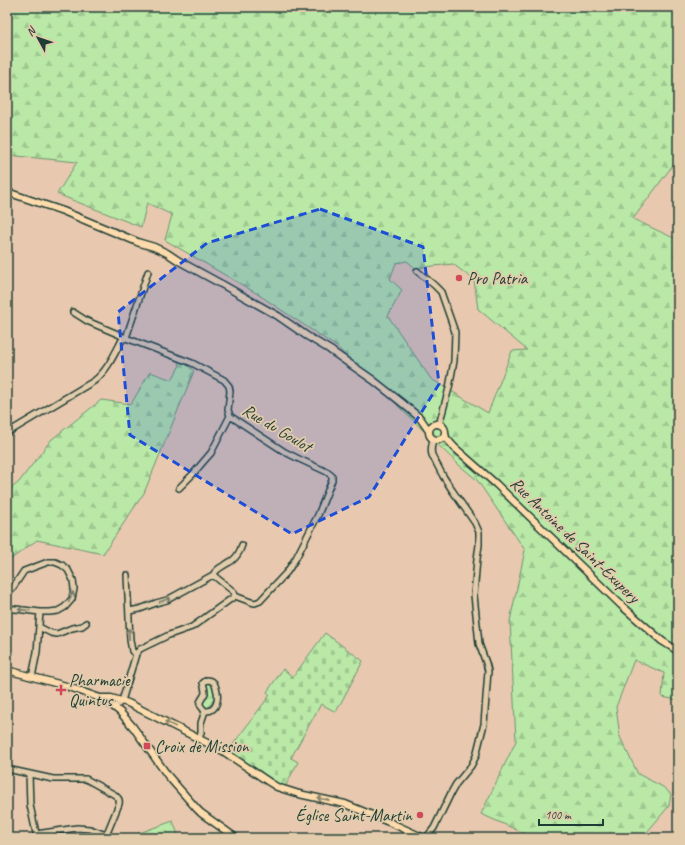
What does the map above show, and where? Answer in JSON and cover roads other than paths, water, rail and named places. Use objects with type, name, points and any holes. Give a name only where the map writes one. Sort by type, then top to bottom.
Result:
[{"type":"main road","points":[[7,192],[63,211],[167,253],[179,262],[298,327],[382,387],[420,418],[443,427],[445,433],[443,438],[436,440],[430,436],[429,431],[420,418]]},
{"type":"main road","points":[[429,431],[431,427],[436,425]]},
{"type":"main road","name":"Rue Antoine de Saint-Exupery","points":[[445,433],[446,438],[454,448],[496,484],[626,609],[662,641],[678,651]]},
{"type":"main road","name":"Rue Antoine de Saint-Exupery","points":[[436,440],[454,448]]},
{"type":"main road","points":[[7,670],[66,686],[100,698],[115,707],[123,714],[137,732],[168,776],[197,809],[236,838]]},
{"type":"main road","points":[[100,698],[128,702],[223,751],[269,782],[278,786],[300,794],[345,804],[425,838]]},
{"type":"street","points":[[417,271],[441,292],[454,332],[454,361],[449,388],[436,425]]},
{"type":"street","points":[[7,433],[94,381],[105,371],[122,340],[125,338],[148,272]]},
{"type":"street","name":"Rue du Goulot","points":[[73,312],[87,321],[125,338],[192,363],[224,380],[229,386],[230,391],[228,410],[230,416],[285,452],[327,472],[332,476],[332,480],[318,515],[296,558],[287,572],[260,601],[255,603],[235,596]]},
{"type":"street","points":[[179,488],[194,474],[211,453],[230,416]]},
{"type":"street","points":[[425,838],[434,828],[453,788],[471,766],[476,756],[484,724],[488,671],[480,644],[474,595],[477,559],[480,545],[479,532],[475,523],[449,486],[432,455],[431,447],[436,440]]},
{"type":"street","points":[[129,611],[140,610],[167,600],[213,575],[215,571],[223,565],[229,563],[240,552],[242,545]]},
{"type":"street","points":[[7,594],[24,571],[48,562],[55,562],[62,566],[70,573],[73,580],[74,589],[72,599],[65,607],[58,611],[40,612],[7,608]]},
{"type":"street","points":[[127,575],[130,640],[132,651],[136,654]]},
{"type":"street","points":[[115,707],[122,700],[136,654],[140,649],[169,635],[192,627],[235,596],[234,592],[213,575]]},
{"type":"street","points":[[32,677],[37,652],[40,612]]},
{"type":"street","points":[[39,627],[51,633],[57,634],[82,626],[86,623]]},
{"type":"street","points":[[210,680],[215,685],[218,700],[214,709],[205,711],[200,705],[200,702],[205,692],[204,683],[205,681],[210,680]]},
{"type":"street","points":[[199,738],[201,733],[201,723],[205,711]]},
{"type":"street","points":[[7,769],[54,779],[86,779],[115,794],[119,798],[119,804],[105,837],[90,829],[77,828],[37,836],[30,805],[29,774]]},
{"type":"waterway","points":[[7,189],[65,208],[145,241]]},
{"type":"place","name":"Pro Patria","points":[[459,278]]},
{"type":"place","name":"Pharmacie Quintus","points":[[61,690]]},
{"type":"place","name":"Croix de Mission","points":[[147,746]]},
{"type":"place","name":"Église Saint-Martin","points":[[420,815]]}]
